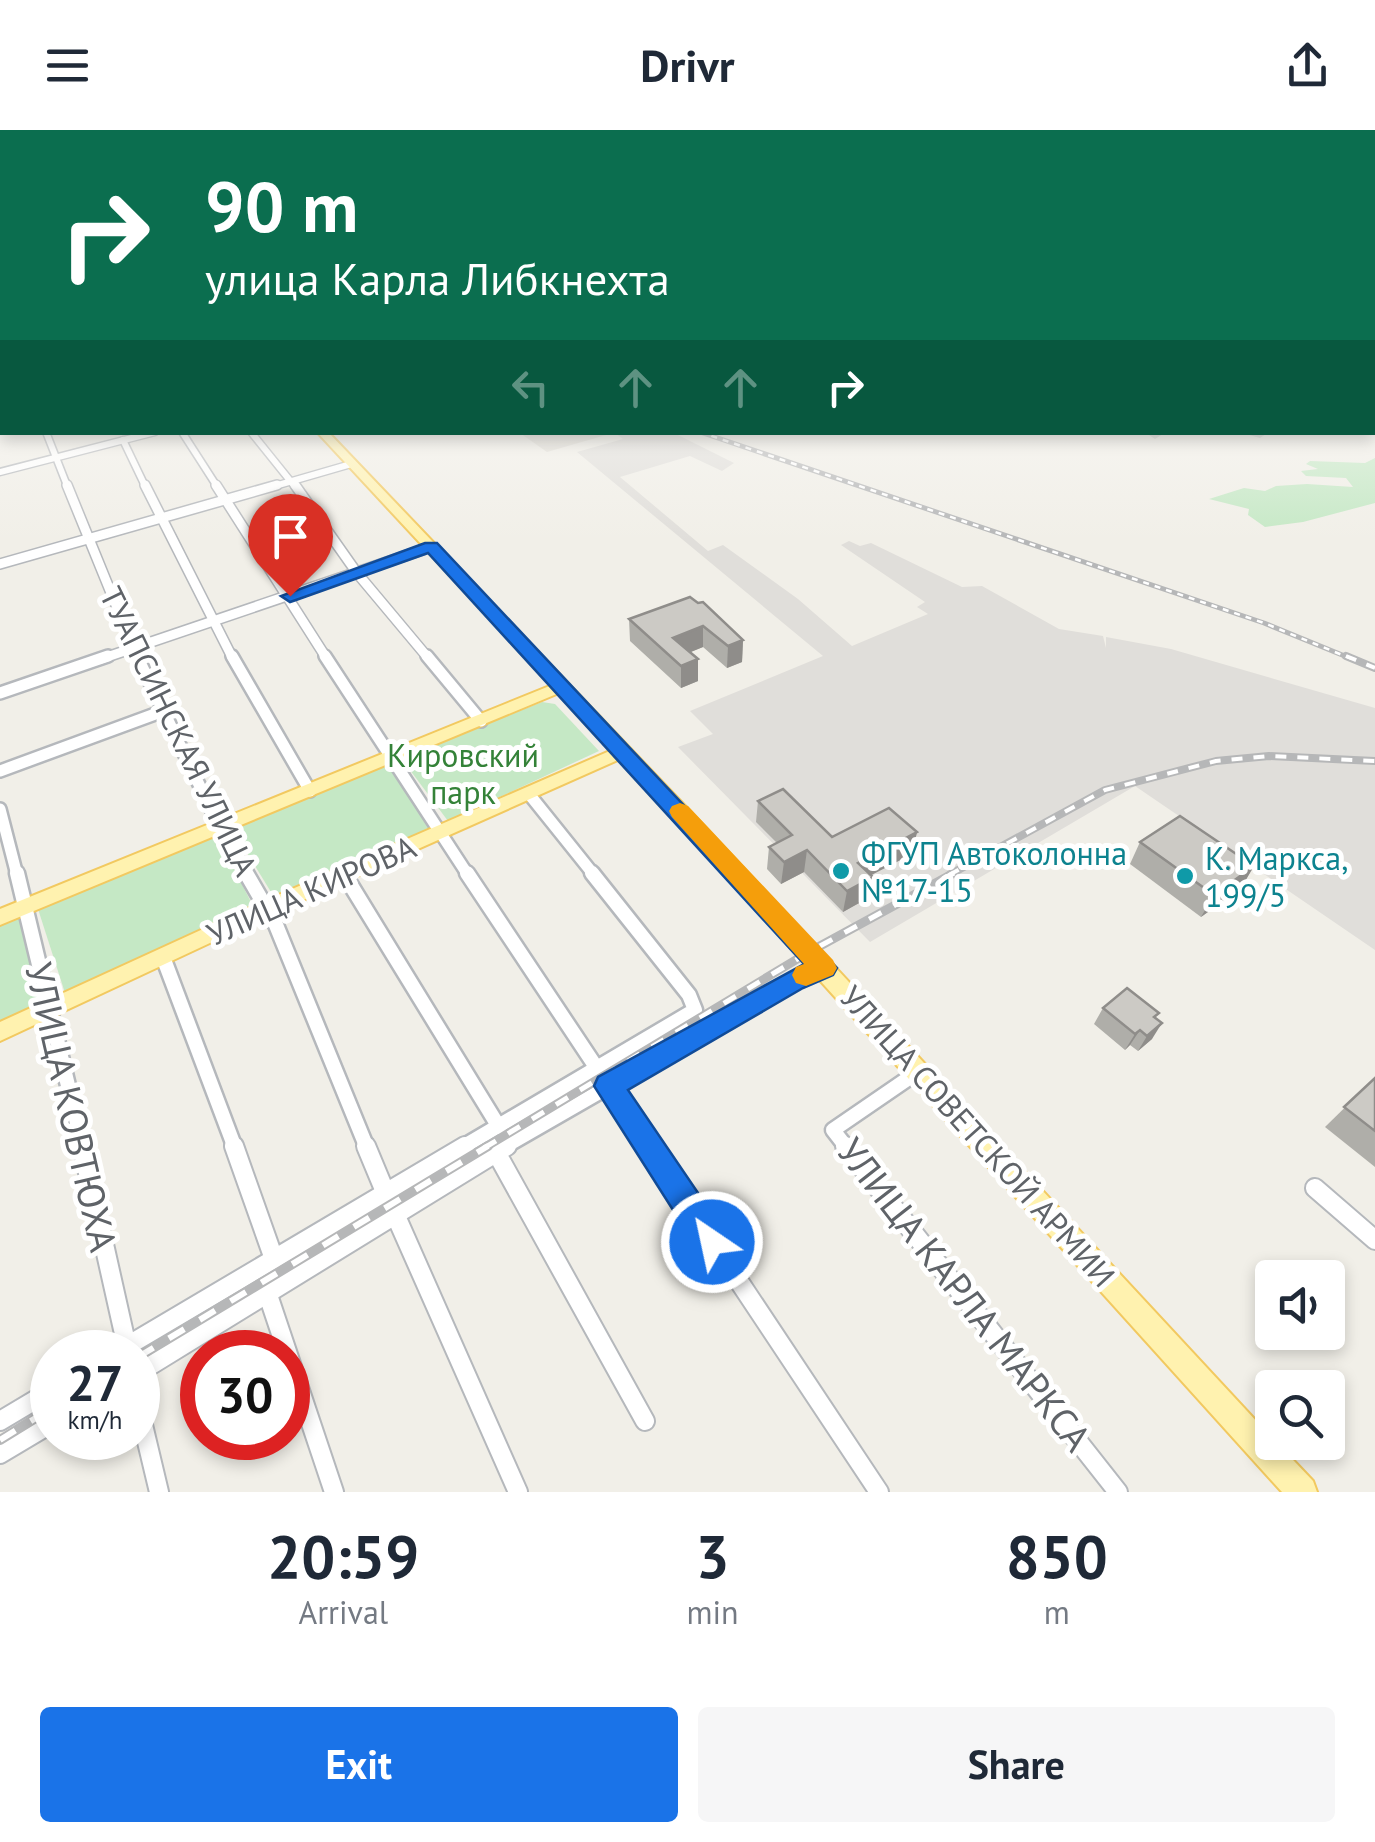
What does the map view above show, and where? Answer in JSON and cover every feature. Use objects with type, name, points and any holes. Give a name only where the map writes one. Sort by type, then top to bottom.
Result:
[{"type":"main road","name":"УЛИЦА СОВЕТСКОЙ АРМИИ","points":[[325,435],[824,968],[1302,1492]]},
{"type":"main road","points":[[0,916],[560,687]]},
{"type":"main road","name":"УЛИЦА КИРОВА","points":[[0,1032],[266,908],[623,751]]},
{"type":"street","name":"ТУАПСИНСКАЯ УЛИЦА","points":[[47,435],[132,647],[166,710],[220,828],[266,908],[386,1194]]},
{"type":"street","points":[[0,472],[143,435]]},
{"type":"street","points":[[184,435],[391,759],[598,1070]]},
{"type":"street","points":[[254,435],[357,573],[480,721]]},
{"type":"street","points":[[123,440],[212,622],[310,792]]},
{"type":"street","points":[[0,564],[351,464]]},
{"type":"street","points":[[0,693],[431,547]]},
{"type":"street","points":[[0,771],[166,710]]},
{"type":"street","points":[[155,1330],[695,1010],[689,995],[529,794]]},
{"type":"street","name":"УЛИЦА КОВТЮХА","points":[[0,809],[52,1008],[118,1330]]},
{"type":"street","points":[[344,874],[498,1127]]},
{"type":"street","points":[[163,956],[218,1096],[274,1259]]},
{"type":"street","points":[[160,1359],[496,1152],[794,980],[824,968]]},
{"type":"street","name":"УЛИЦА КАРЛА МАРКСА","points":[[919,1072],[833,1130],[1118,1492]]},
{"type":"street","points":[[609,1086],[879,1492]]},
{"type":"street","points":[[496,1152],[645,1420]]},
{"type":"street","points":[[1314,1188],[1375,1240]]},
{"type":"street","points":[[394,1214],[518,1492]]},
{"type":"street","points":[[268,1292],[334,1492]]},
{"type":"street","points":[[0,1421],[30,1403]]},
{"type":"street","points":[[0,1454],[30,1436]]},
{"type":"street","points":[[152,1460],[160,1492]]},
{"type":"shaded area","points":[[523,435],[606,435],[547,452]]},
{"type":"shaded area","points":[[618,435],[678,435],[734,463],[722,471],[690,456],[620,477],[708,551],[723,545],[798,599],[852,646],[928,614],[917,607],[925,602],[841,545],[849,541],[860,546],[871,543],[962,587],[982,586],[1059,629],[1103,636],[1106,648],[1106,637],[1171,649],[1375,708],[1375,950],[1135,786],[870,942],[678,747],[713,734],[690,711],[823,656],[577,452],[623,439]]},
{"type":"green space","points":[[1375,458],[1375,503],[1303,522],[1265,527],[1248,515],[1249,509],[1209,499],[1244,488],[1265,491],[1276,486],[1307,484],[1353,487],[1346,478],[1306,476],[1301,471],[1318,469],[1306,464],[1310,461],[1365,463]]},
{"type":"green space","name":"Кировский парк","points":[[542,702],[555,704],[599,751],[448,821],[401,758]]},
{"type":"green space","points":[[387,765],[430,828],[274,897],[232,828]]},
{"type":"green space","points":[[216,833],[253,906],[65,993],[38,909]]},
{"type":"green space","points":[[18,915],[40,1006],[0,1024],[0,923]]},
{"type":"building","points":[[690,597],[703,602],[743,640],[728,646],[703,626],[673,638],[698,659],[681,666],[629,619]]},
{"type":"building","points":[[783,789],[832,837],[889,808],[917,832],[858,863],[873,877],[847,891],[807,850],[784,862],[769,847],[792,835],[758,801]]},
{"type":"building","points":[[1180,816],[1254,866],[1214,895],[1140,842]]},
{"type":"building","points":[[1127,988],[1159,1013],[1154,1017],[1162,1023],[1147,1036],[1140,1030],[1135,1034],[1103,1008]]},
{"type":"building","points":[[1375,1078],[1375,1131],[1344,1107]]},
{"type":"railway","points":[[709,435],[1264,623],[1352,659]]},
{"type":"railway","points":[[1346,656],[1375,668]]},
{"type":"railway","points":[[949,875],[1105,790],[1216,761],[1269,756],[1375,761]]},
{"type":"railway","points":[[484,1148],[809,952],[954,873]]},
{"type":"railway","points":[[160,1344],[488,1146]]},
{"type":"railway","points":[[0,1440],[30,1422]]},
{"type":"slow traffic","points":[[680,811],[824,968],[806,975]]},
{"type":"place","name":"ФГУП Автоколонна №17-15","points":[[841,871]]},
{"type":"place","name":"К. Маркса, 199/5","points":[[1185,876]]},
{"type":"route","points":[[290,596],[431,547],[824,968],[794,980],[609,1086],[712,1242]]}]
